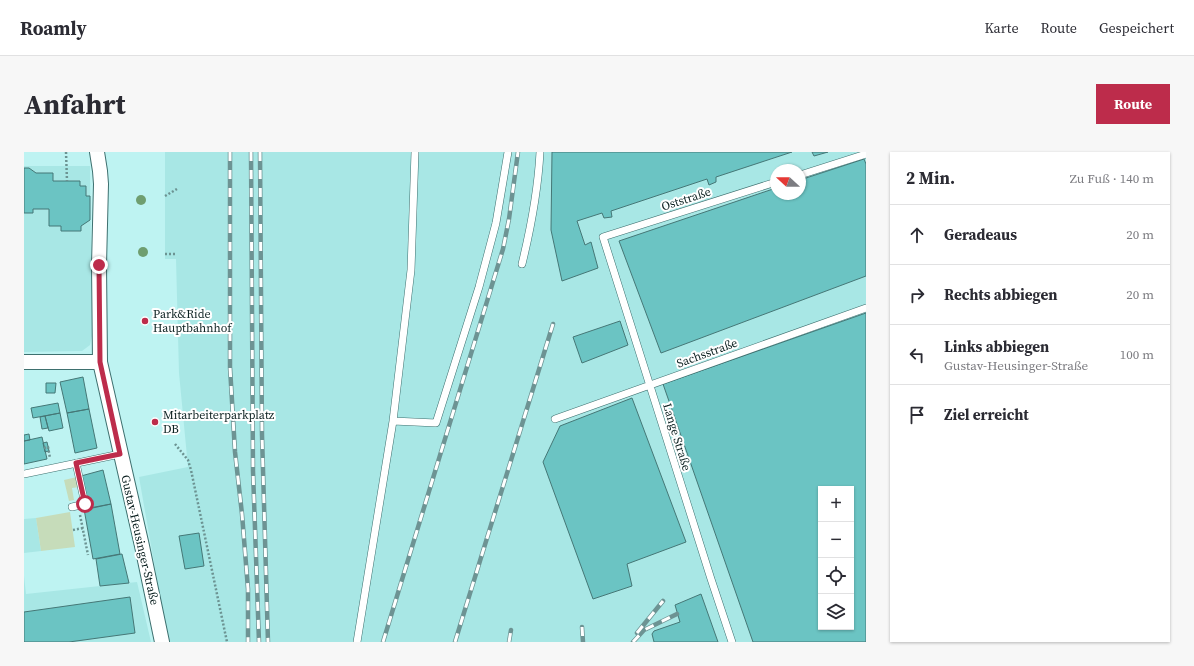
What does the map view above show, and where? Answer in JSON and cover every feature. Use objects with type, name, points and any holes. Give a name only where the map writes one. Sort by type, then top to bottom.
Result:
[{"type":"street","name":"Gustav-Heusinger-Straße","points":[[96,152],[101,184],[99,265],[100,362],[162,642]]},
{"type":"street","points":[[24,362],[100,362]]},
{"type":"lane","points":[[357,642],[393,421],[411,270],[415,152]]},
{"type":"lane","points":[[393,421],[436,423],[480,287],[496,223],[508,152]]},
{"type":"lane","points":[[522,264],[533,208],[540,152]]},
{"type":"lane","points":[[806,173],[866,154]]},
{"type":"lane","name":"Oststraße","points":[[603,237],[770,184]]},
{"type":"lane","name":"Lange Straße","points":[[603,237],[710,579],[732,642]]},
{"type":"lane","name":"Sachsstraße","points":[[555,419],[866,308]]},
{"type":"lane","points":[[24,474],[120,454]]},
{"type":"lane","points":[[72,507],[85,504],[76,463]]},
{"type":"path","points":[[66,152],[66,181]]},
{"type":"path","points":[[164,196],[177,189]]},
{"type":"path","points":[[165,254],[176,254]]},
{"type":"path","points":[[176,444],[188,460],[192,470],[227,642]]},
{"type":"path","points":[[44,448],[48,447],[53,468]]},
{"type":"path","points":[[80,512],[88,555]]},
{"type":"path","points":[[73,530],[83,528]]},
{"type":"shaded area","points":[[165,152],[866,152],[866,642],[168,642],[139,477],[188,467],[179,373],[176,259],[165,259]]},
{"type":"shaded area","points":[[24,166],[90,166],[92,336],[90,345],[82,351],[24,352]]},
{"type":"shaded area","points":[[36,518],[41,551],[24,553],[24,519]]},
{"type":"shaded area","points":[[24,576],[26,594],[137,582],[151,642],[24,642]]},
{"type":"green space","points":[[77,477],[79,487],[72,488],[74,500],[69,501],[64,480]]},
{"type":"green space","points":[[70,512],[75,547],[41,551],[36,518]]},
{"type":"building","points":[[552,152],[792,152],[716,177],[716,182],[709,185],[707,179],[611,211],[612,217],[604,218],[602,213],[577,221],[585,245],[591,242],[598,268],[562,281],[551,230]]},
{"type":"building","points":[[812,152],[828,152],[814,156]]},
{"type":"building","points":[[864,159],[866,164],[866,276],[661,353],[619,241],[770,190],[770,200],[806,200],[806,178]]},
{"type":"building","points":[[24,168],[29,168],[36,173],[53,173],[53,181],[80,181],[80,186],[86,186],[86,196],[90,196],[90,220],[81,226],[81,231],[61,231],[61,226],[49,226],[49,209],[33,209],[33,213],[24,213]]},
{"type":"building","points":[[866,313],[866,642],[753,642],[663,384]]},
{"type":"building","points":[[620,321],[628,345],[582,363],[573,337]]},
{"type":"building","points":[[83,377],[89,409],[67,413],[60,382]]},
{"type":"building","points":[[46,383],[56,383],[55,393],[46,393]]},
{"type":"building","points":[[632,398],[686,542],[627,564],[632,586],[593,599],[543,462],[560,426]]},
{"type":"building","points":[[58,403],[60,413],[33,418],[31,408]]},
{"type":"building","points":[[89,409],[97,448],[75,453],[67,413]]},
{"type":"building","points":[[60,413],[63,428],[49,431],[45,416]]},
{"type":"building","points":[[45,416],[48,428],[42,429],[40,417]]},
{"type":"building","points":[[29,434],[30,440],[24,441],[24,435]]},
{"type":"building","points":[[42,437],[47,459],[24,464],[24,441]]},
{"type":"building","points":[[47,442],[49,451],[45,452],[43,443]]},
{"type":"building","points":[[103,470],[111,504],[88,509],[81,476]]},
{"type":"building","points":[[111,504],[120,554],[93,559],[84,509]]},
{"type":"building","points":[[199,533],[204,566],[185,569],[179,536]]},
{"type":"building","points":[[122,554],[129,583],[100,586],[96,559]]},
{"type":"building","points":[[701,594],[718,642],[654,642],[652,634],[654,631],[680,622],[675,605]]},
{"type":"building","points":[[130,597],[135,633],[69,642],[24,642],[24,612]]},
{"type":"railway","points":[[230,152],[230,367],[235,452],[248,589],[248,642]]},
{"type":"railway","points":[[251,152],[253,471],[259,642]]},
{"type":"railway","points":[[260,152],[262,435],[268,642]]},
{"type":"railway","points":[[383,642],[503,249],[509,219],[518,152]]},
{"type":"railway","points":[[455,642],[553,324]]},
{"type":"railway","points":[[637,633],[663,601]]},
{"type":"railway","points":[[633,642],[644,630],[677,614]]},
{"type":"railway","points":[[582,627],[583,642]]},
{"type":"railway","points":[[509,642],[511,630]]},
{"type":"place","name":"Park&Ride Hauptbahnhof","points":[[145,321]]},
{"type":"place","name":"Mitarbeiterparkplatz DB","points":[[155,422]]},
{"type":"route","points":[[85,504],[76,463],[120,454],[100,362],[99,265]]}]
